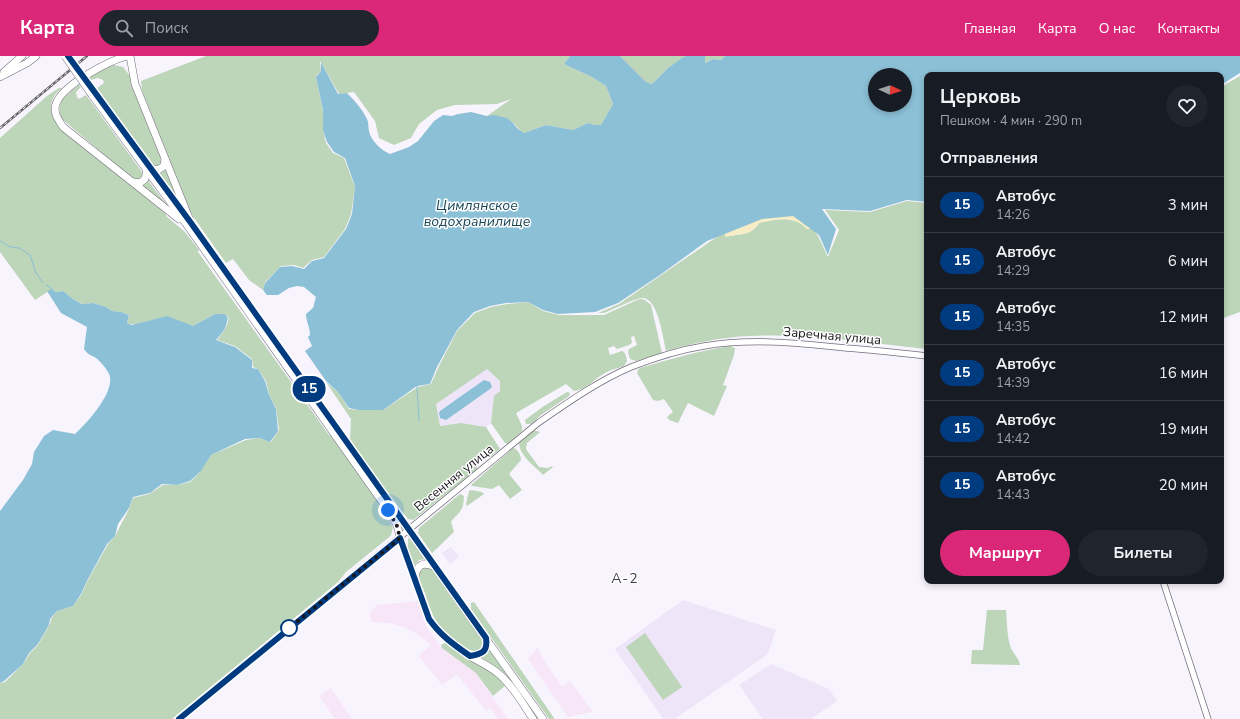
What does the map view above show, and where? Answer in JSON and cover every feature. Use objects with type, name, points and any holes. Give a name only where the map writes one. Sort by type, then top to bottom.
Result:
[{"type":"main road","points":[[0,76],[21,56],[27,63]]},
{"type":"main road","points":[[0,76],[27,63],[36,56]]},
{"type":"main road","points":[[64,56],[94,94]]},
{"type":"main road","points":[[68,56],[436,567],[543,719]]},
{"type":"main road","points":[[189,224],[133,182],[63,126],[55,115],[56,104],[62,94],[99,67],[116,59],[128,56],[135,84],[189,224],[388,510],[397,526],[429,619],[436,630],[446,639],[499,674],[509,684],[533,719]]},
{"type":"main road","points":[[148,169],[158,170],[164,166],[164,159]]},
{"type":"main road","points":[[133,182],[140,183],[144,179],[148,169]]},
{"type":"main road","points":[[415,579],[416,572],[420,565],[425,564],[436,567]]},
{"type":"main road","points":[[470,656],[484,651],[487,646],[486,638]]},
{"type":"street","name":"Весенняя улица","points":[[179,719],[538,423],[585,391],[631,368],[678,352],[704,346],[736,342]]},
{"type":"street","name":"Заречная улица","points":[[736,342],[813,344],[924,356]]},
{"type":"street","points":[[1164,584],[1208,719]]},
{"type":"shaded area","points":[[487,368],[500,381],[500,391],[494,396],[491,423],[486,427],[461,423],[440,426],[436,404]]},
{"type":"shaded area","points":[[451,547],[459,557],[450,564],[442,553]]},
{"type":"shaded area","points":[[683,600],[776,630],[768,654],[675,719],[663,719],[615,649]]},
{"type":"shaded area","points":[[418,601],[426,626],[441,647],[476,673],[508,719],[498,719],[490,708],[486,711],[457,674],[442,685],[419,656],[431,645],[420,636],[407,628],[390,623],[371,622],[370,613],[377,605]]},
{"type":"shaded area","points":[[538,647],[543,659],[562,687],[570,681],[593,712],[568,717],[528,659]]},
{"type":"shaded area","points":[[771,664],[829,689],[837,701],[811,719],[763,719],[739,685]]},
{"type":"shaded area","points":[[331,688],[352,719],[335,719],[319,696]]},
{"type":"green space","points":[[206,56],[570,56],[564,64],[592,77],[606,86],[613,104],[601,125],[588,123],[573,130],[546,125],[524,133],[513,123],[503,118],[497,116],[487,116],[511,99],[497,104],[455,105],[437,110],[419,124],[411,138],[394,145],[379,138],[375,121],[354,92],[339,94],[320,62],[321,71],[316,76],[323,111],[323,129],[326,143],[333,153],[344,158],[355,187],[351,214],[345,229],[324,257],[312,260],[303,268],[294,265],[281,266],[265,282],[263,290],[249,280],[233,259],[226,263],[187,207],[142,90],[141,81]]},
{"type":"green space","points":[[620,56],[686,56],[668,68],[651,84],[646,82]]},
{"type":"green space","points":[[705,56],[725,56],[721,60],[713,59],[704,63]]},
{"type":"green space","points":[[114,65],[123,67],[130,76],[162,159],[162,164],[158,166],[153,166],[97,88],[104,83],[103,80],[98,78],[91,80],[90,77],[103,68]]},
{"type":"green space","points":[[1240,76],[1240,312],[1224,318],[1224,85]]},
{"type":"green space","points":[[79,85],[81,87],[76,92],[77,97],[79,99],[86,95],[142,172],[142,176],[140,178],[132,178],[62,119],[60,108],[63,99]]},
{"type":"green space","points":[[59,88],[62,88],[55,95],[51,109],[53,118],[56,122],[166,214],[166,216],[185,232],[329,435],[378,500],[393,528],[391,535],[388,538],[346,572],[338,582],[172,719],[0,719],[0,683],[5,682],[24,663],[30,653],[38,645],[50,624],[51,619],[57,611],[73,606],[81,595],[108,544],[115,536],[133,498],[149,494],[163,485],[177,485],[190,482],[200,472],[211,455],[246,440],[260,438],[271,442],[279,430],[276,408],[269,395],[266,381],[258,369],[253,367],[252,359],[235,346],[217,340],[226,328],[229,318],[225,314],[215,314],[193,326],[161,320],[130,324],[127,323],[129,315],[112,311],[106,307],[93,303],[83,304],[73,299],[63,291],[56,292],[52,289],[35,300],[0,252],[0,138],[47,96]]},
{"type":"green space","points":[[166,167],[180,204],[157,173]]},
{"type":"green space","points":[[147,179],[168,207],[140,185]]},
{"type":"green space","points":[[907,201],[924,203],[924,349],[817,337],[772,335],[718,339],[666,351],[659,319],[656,311],[648,299],[642,298],[604,313],[598,313],[619,304],[724,232],[726,237],[740,235],[752,231],[759,223],[778,219],[791,220],[807,229],[813,228],[828,257],[839,230],[825,210],[870,212]]},
{"type":"green space","points":[[641,299],[645,300],[651,305],[662,353],[636,361],[630,359],[628,352],[629,349],[637,345],[634,336],[631,337],[632,343],[629,345],[617,349],[614,346],[608,348],[610,355],[622,351],[624,352],[627,361],[624,366],[601,375],[578,390],[574,391],[566,384],[516,413],[522,426],[522,431],[508,444],[505,443],[491,423],[494,396],[500,391],[500,381],[487,369],[436,404],[440,426],[461,423],[486,427],[500,449],[489,457],[485,454],[474,463],[477,466],[477,469],[413,520],[408,519],[387,493],[350,440],[351,419],[326,382],[338,392],[349,409],[383,410],[418,387],[431,384],[457,331],[475,313],[491,307],[528,302],[543,311],[559,315],[604,315]]},
{"type":"green space","points":[[730,346],[735,348],[734,355],[723,385],[727,386],[714,416],[688,403],[678,423],[669,420],[667,417],[673,412],[664,399],[658,401],[653,400],[637,373],[640,368],[673,358]]},
{"type":"green space","points":[[567,392],[570,393],[569,396],[541,415],[531,424],[526,424],[525,420]]},
{"type":"green space","points":[[533,430],[540,432],[527,443],[526,449],[539,467],[553,467],[543,475],[524,456],[520,447],[519,442]]},
{"type":"green space","points":[[513,448],[519,452],[521,460],[509,474],[522,490],[510,499],[499,485],[492,489],[471,485]]},
{"type":"green space","points":[[469,491],[482,492],[484,494],[467,506],[466,504]]},
{"type":"green space","points":[[460,494],[464,496],[463,506],[451,522],[454,532],[432,553],[418,533],[419,528]]},
{"type":"green space","points":[[408,538],[416,545],[426,559],[419,560],[414,566],[408,549]]},
{"type":"green space","points":[[427,567],[433,570],[483,640],[483,645],[478,651],[471,650],[461,645],[447,634],[437,623],[420,580],[420,572]]},
{"type":"green space","points":[[474,602],[554,719],[549,719],[471,609],[471,603]]},
{"type":"green space","points":[[987,610],[1006,610],[1007,630],[1010,644],[1019,660],[1020,665],[971,664],[972,650],[983,650]]},
{"type":"green space","points":[[645,633],[682,687],[663,700],[626,647]]},
{"type":"green space","points":[[445,643],[497,675],[506,685],[493,696],[476,673],[442,648],[441,645]]},
{"type":"green space","points":[[490,647],[512,679],[510,680],[503,673],[480,657],[486,654]]},
{"type":"sand","points":[[789,208],[813,228],[807,229],[797,222],[778,219],[759,223],[752,231],[748,233],[726,237],[724,232]]},
{"type":"water","name":"Цимлянское водохранилище","points":[[570,56],[620,56],[646,82],[651,84],[668,68],[686,56],[705,56],[705,63],[713,59],[721,60],[725,56],[1240,56],[1240,73],[1224,83],[1224,72],[924,72],[924,202],[907,200],[870,211],[822,209],[836,229],[828,255],[819,235],[793,216],[762,219],[707,241],[618,303],[595,312],[558,314],[543,310],[528,302],[506,303],[490,306],[474,312],[457,330],[437,367],[430,384],[417,386],[383,410],[359,410],[349,408],[338,392],[326,381],[305,351],[312,346],[308,337],[310,332],[306,314],[313,308],[316,297],[304,287],[297,286],[289,288],[278,295],[267,295],[263,290],[265,283],[280,267],[292,266],[304,269],[312,261],[324,258],[346,229],[352,214],[355,186],[345,158],[334,152],[327,142],[323,130],[323,110],[316,77],[321,71],[321,62],[338,94],[347,93],[363,112],[368,122],[370,135],[374,142],[390,154],[409,147],[418,141],[434,121],[443,115],[452,116],[471,112],[487,116],[494,115],[507,118],[524,133],[546,125],[573,130],[588,123],[601,125],[613,104],[606,86],[592,77],[564,64]]},
{"type":"water","points":[[52,289],[56,292],[63,291],[82,304],[93,303],[106,307],[112,311],[129,315],[127,323],[132,325],[167,316],[193,326],[215,314],[225,314],[228,318],[225,329],[216,340],[235,347],[252,360],[252,368],[258,369],[265,381],[269,395],[276,409],[278,431],[270,442],[260,438],[245,439],[211,455],[201,471],[190,481],[177,485],[162,484],[150,493],[133,497],[129,508],[118,524],[115,536],[107,544],[81,594],[73,606],[57,611],[50,619],[49,625],[38,644],[29,653],[23,664],[0,683],[0,511],[23,480],[32,464],[34,452],[44,436],[53,430],[75,434],[100,406],[109,387],[110,379],[108,372],[96,358],[88,354],[84,349],[87,327],[61,313],[47,291]]},
{"type":"water","points":[[484,380],[490,382],[492,387],[490,389],[446,420],[440,418],[440,411]]},
{"type":"waterway","points":[[0,241],[10,247],[19,248],[30,255],[36,273],[43,283]]},
{"type":"waterway","points":[[46,285],[52,289]]},
{"type":"waterway","points":[[417,386],[419,421]]},
{"type":"railway","points":[[0,128],[87,56]]},
{"type":"bus line","name":"15","points":[[68,56],[191,223],[486,638],[487,646],[484,651],[470,656],[436,630],[429,619],[400,538],[377,555],[179,719]]},
{"type":"district","name":"А-2","points":[[625,578]]},
{"type":"route","points":[[289,628],[288,629],[377,555],[400,538],[397,526],[388,510]]}]
